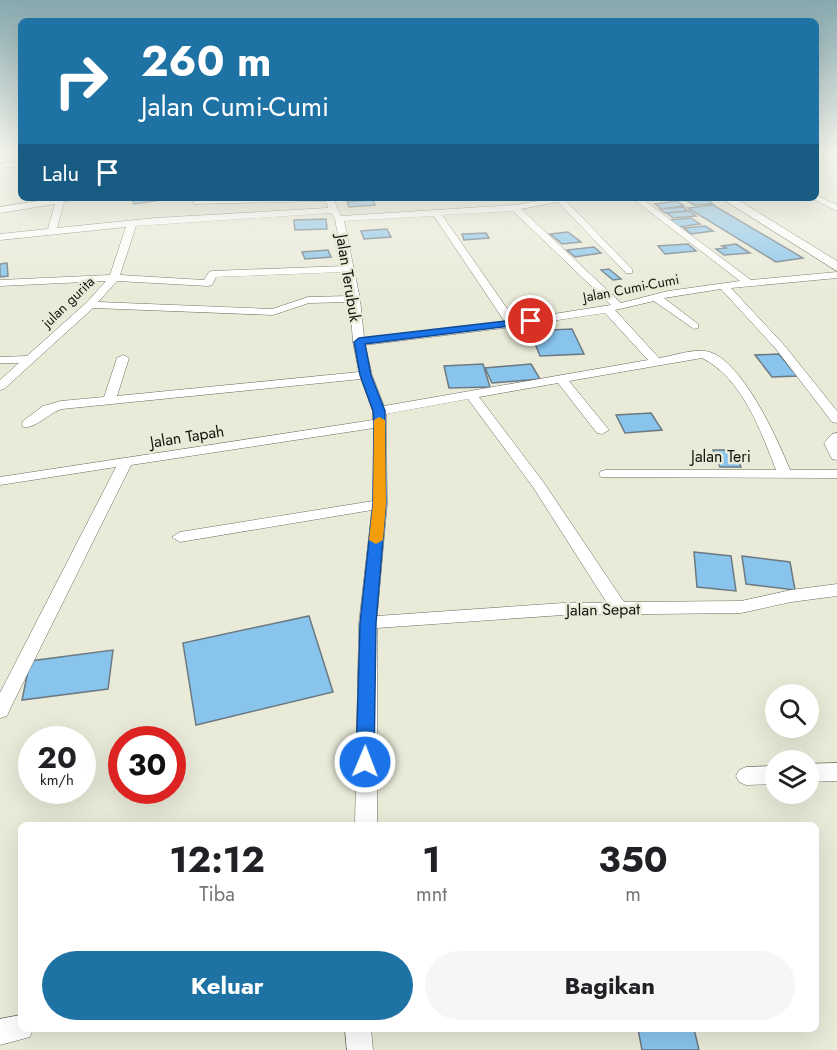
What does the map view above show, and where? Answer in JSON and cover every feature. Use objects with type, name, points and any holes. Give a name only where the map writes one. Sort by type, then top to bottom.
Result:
[{"type":"main road","points":[[732,201],[837,267]]},
{"type":"street","points":[[822,200],[837,208]]},
{"type":"street","points":[[0,210],[54,201]]},
{"type":"street","points":[[52,231],[60,201]]},
{"type":"street","points":[[197,201],[205,217]]},
{"type":"street","points":[[219,201],[435,213],[515,208],[553,201]]},
{"type":"street","points":[[486,201],[493,209]]},
{"type":"street","points":[[566,201],[629,271]]},
{"type":"street","points":[[640,201],[748,283]]},
{"type":"street","points":[[0,237],[332,206]]},
{"type":"street","name":"Jalan Terubuk","points":[[332,206],[355,299],[359,342],[366,375],[379,417],[380,504],[368,623],[366,822]]},
{"type":"street","points":[[515,208],[613,308],[655,361]]},
{"type":"street","points":[[435,213],[512,324]]},
{"type":"street","name":"julan gurita","points":[[0,386],[90,305],[114,278],[132,223]]},
{"type":"street","points":[[0,283],[114,278],[208,283],[212,274],[348,269]]},
{"type":"street","name":"Jalan Cumi-Cumi","points":[[359,342],[512,324],[613,308],[723,286],[837,275]]},
{"type":"street","points":[[723,286],[780,347],[837,419]]},
{"type":"street","points":[[657,298],[694,326]]},
{"type":"street","points":[[90,305],[267,312],[308,300],[355,299]]},
{"type":"street","name":"Jalan Tapah","points":[[0,481],[126,462],[379,417],[472,396],[699,354],[717,361],[737,383],[764,424],[785,474]]},
{"type":"street","points":[[109,400],[123,358]]},
{"type":"street","points":[[0,360],[30,359]]},
{"type":"street","points":[[28,424],[47,409],[109,400],[366,375]]},
{"type":"street","points":[[561,379],[602,430]]},
{"type":"street","points":[[472,396],[539,486],[620,609]]},
{"type":"street","points":[[837,437],[831,443],[837,456]]},
{"type":"street","points":[[0,711],[126,462]]},
{"type":"street","name":"Jalan Teri","points":[[606,474],[837,474]]},
{"type":"street","points":[[180,537],[380,504]]},
{"type":"street","name":"Jalan Sepat","points":[[368,623],[562,609],[741,607],[791,596],[837,590]]},
{"type":"street","points":[[819,773],[837,772]]},
{"type":"street","points":[[746,776],[765,775]]},
{"type":"street","points":[[0,1032],[18,1029]]},
{"type":"street","points":[[358,1032],[360,1050]]},
{"type":"building","points":[[132,201],[156,201],[134,204]]},
{"type":"building","points":[[373,201],[375,205],[349,207],[347,202]]},
{"type":"building","points":[[677,201],[684,206],[662,209],[655,204]]},
{"type":"building","points":[[688,201],[708,201],[713,204],[694,205]]},
{"type":"building","points":[[713,205],[803,258],[776,262],[688,208]]},
{"type":"building","points":[[683,207],[688,211],[665,213],[660,209]]},
{"type":"building","points":[[690,211],[696,216],[673,218],[667,213]]},
{"type":"building","points":[[691,218],[700,224],[678,227],[670,220]]},
{"type":"building","points":[[326,219],[327,229],[295,230],[294,220]]},
{"type":"building","points":[[705,226],[713,231],[691,234],[684,228]]},
{"type":"building","points":[[387,229],[391,237],[364,239],[361,231]]},
{"type":"building","points":[[568,232],[581,242],[562,244],[550,234]]},
{"type":"building","points":[[486,233],[489,238],[464,240],[462,234]]},
{"type":"building","points":[[688,244],[696,251],[665,254],[658,246]]},
{"type":"building","points":[[736,244],[750,253],[724,255],[716,249],[726,248],[722,246]]},
{"type":"building","points":[[594,247],[601,253],[575,257],[567,250]]},
{"type":"building","points":[[328,250],[331,257],[305,259],[302,252]]},
{"type":"building","points":[[7,263],[8,276],[0,277],[0,264]]},
{"type":"building","points":[[609,269],[621,279],[613,280],[601,270]]},
{"type":"building","points":[[572,329],[584,354],[540,356],[530,331]]},
{"type":"building","points":[[779,354],[797,376],[772,377],[755,355]]},
{"type":"building","points":[[483,364],[490,387],[449,388],[444,366]]},
{"type":"building","points":[[531,364],[540,379],[492,383],[485,368]]},
{"type":"building","points":[[651,413],[662,430],[625,433],[616,415]]},
{"type":"building","points":[[713,450],[734,450],[741,467],[720,467]]},
{"type":"building","points":[[694,552],[731,556],[736,591],[697,587]]},
{"type":"building","points":[[742,556],[790,562],[795,590],[746,584]]},
{"type":"building","points":[[309,616],[333,692],[196,725],[183,643]]},
{"type":"building","points":[[113,650],[108,689],[22,700],[30,661]]},
{"type":"building","points":[[639,1032],[695,1032],[699,1050],[642,1050]]},
{"type":"slow traffic","points":[[376,540],[380,504],[379,420]]},
{"type":"route","points":[[365,762],[368,623],[380,504],[380,423],[379,411],[366,375],[359,342],[531,321]]}]
